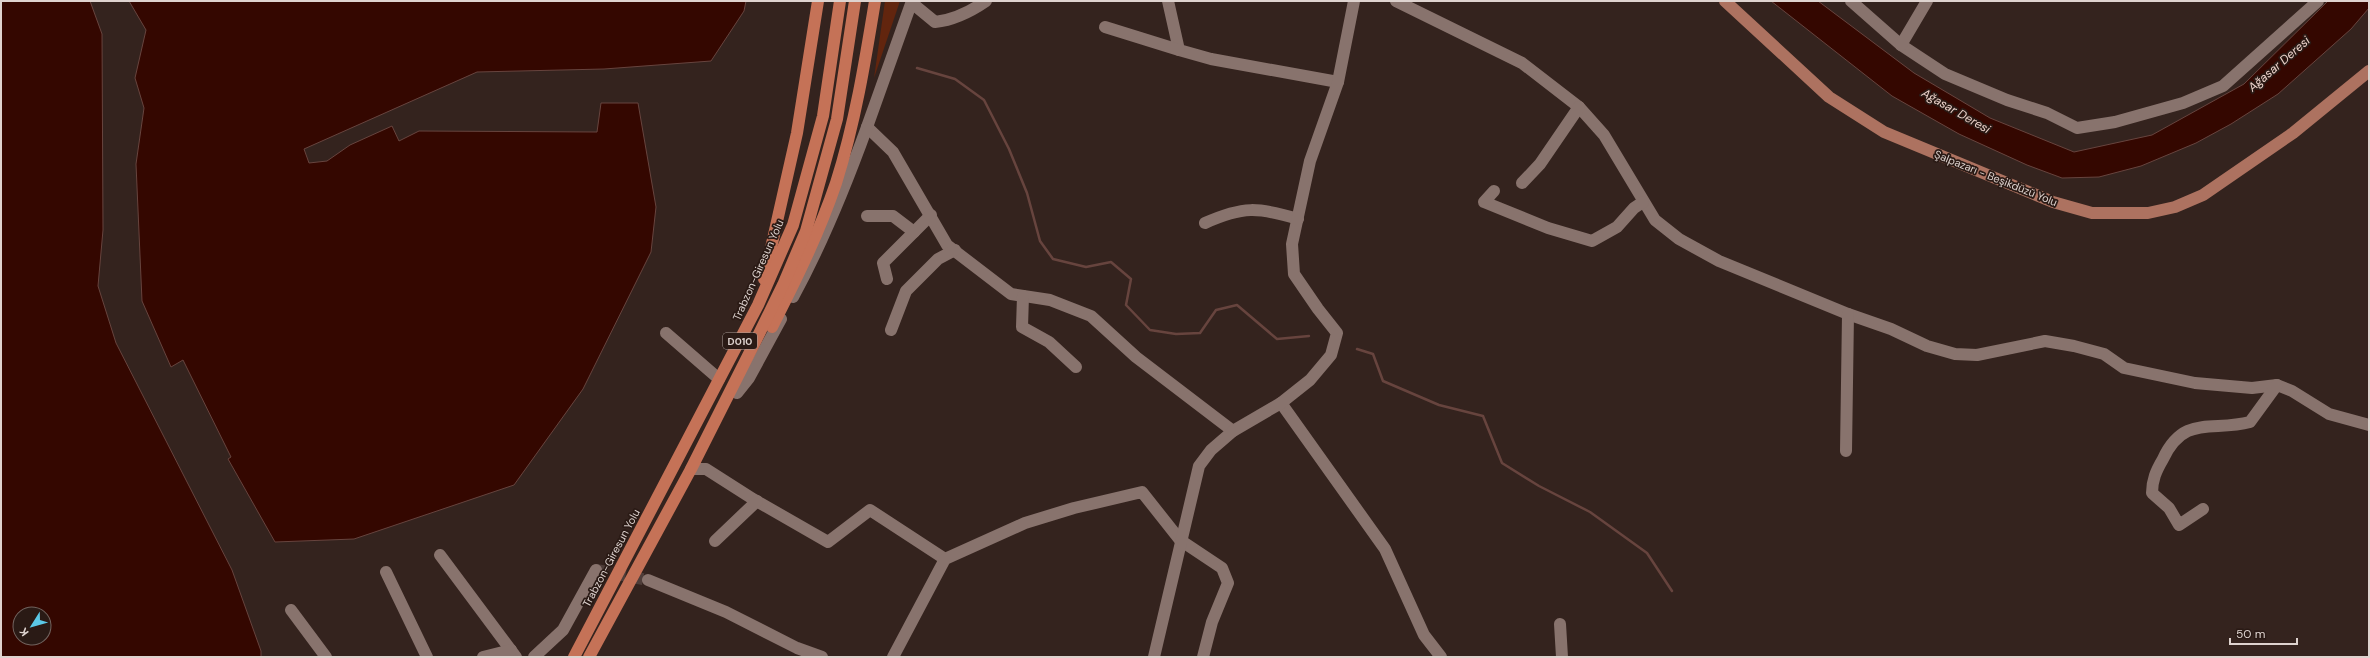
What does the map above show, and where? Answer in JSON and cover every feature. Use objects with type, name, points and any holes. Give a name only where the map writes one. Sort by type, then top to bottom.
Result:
[{"type":"highway","points":[[758,306],[797,133],[818,1]]},
{"type":"highway","name":"Trabzon-Giresun Yolu","points":[[574,657],[758,306],[793,225],[812,163],[823,116],[840,1]]},
{"type":"highway","name":"D010","points":[[589,657],[691,469],[784,285],[806,231],[837,119],[855,1]]},
{"type":"highway","points":[[691,469],[721,425],[804,265],[836,183],[864,72],[875,1]]},
{"type":"main road","name":"Şalpazarı - Beşikdüzü Yolu","points":[[1725,1],[1829,97],[1884,132],[2053,202],[2092,213],[2148,213],[2175,207],[2203,195],[2293,133],[2369,70]]},
{"type":"street","points":[[737,394],[749,378],[806,273],[851,170],[912,2],[935,22],[947,21],[970,12],[986,1]]},
{"type":"street","points":[[1168,1],[1179,50]]},
{"type":"street","points":[[1154,657],[1180,540],[1199,466],[1211,450],[1233,431],[1281,403],[1310,380],[1331,355],[1337,333],[1318,310],[1294,274],[1292,244],[1310,161],[1338,82],[1354,1]]},
{"type":"street","points":[[1396,1],[1522,63],[1579,107],[1604,135],[1655,220],[1679,239],[1720,260],[1848,314],[1891,329],[1926,346],[1955,354],[1976,355],[2044,341],[2074,346],[2104,354],[2124,368],[2195,383],[2252,388],[2277,385],[2292,391],[2329,414],[2369,425]]},
{"type":"street","points":[[1851,1],[1901,44],[1945,74],[2007,100],[2047,113],[2076,128],[2115,122],[2183,103],[2223,86],[2318,1]]},
{"type":"street","points":[[1901,44],[1927,1]]},
{"type":"street","points":[[1105,27],[1211,59],[1338,82]]},
{"type":"street","points":[[1522,183],[1540,164],[1579,107]]},
{"type":"street","points":[[867,128],[894,152],[947,245],[1010,294],[1050,300],[1091,316],[1136,357],[1233,431]]},
{"type":"street","points":[[1494,191],[1484,202],[1548,228],[1592,241],[1617,227],[1634,208],[1643,202]]},
{"type":"street","points":[[1205,223],[1230,212],[1247,209],[1278,213],[1298,219]]},
{"type":"street","points":[[887,279],[883,263],[931,215]]},
{"type":"street","points":[[867,216],[893,216],[914,232]]},
{"type":"street","points":[[891,330],[906,291],[938,259],[954,250]]},
{"type":"street","points":[[1023,296],[1022,328],[1050,342],[1076,367]]},
{"type":"street","points":[[1846,451],[1848,314]]},
{"type":"street","points":[[666,333],[719,379]]},
{"type":"street","points":[[2204,509],[2179,525],[2169,508],[2152,494],[2152,480],[2170,444],[2182,434],[2201,426],[2234,427],[2250,422],[2277,385]]},
{"type":"street","points":[[1281,403],[1385,549],[1424,635],[1441,657]]},
{"type":"street","points":[[691,469],[706,469],[757,501],[828,542],[870,510],[945,559]]},
{"type":"street","points":[[893,657],[945,559],[1025,523],[1074,508],[1142,492],[1180,540],[1222,568],[1228,583],[1212,622],[1203,657]]},
{"type":"street","points":[[715,541],[757,501]]},
{"type":"street","points":[[440,555],[513,653],[484,657]]},
{"type":"street","points":[[534,657],[563,630],[596,570]]},
{"type":"street","points":[[386,572],[427,657]]},
{"type":"street","points":[[648,580],[726,612],[797,648],[818,656]]},
{"type":"street","points":[[291,610],[326,657]]},
{"type":"street","points":[[1560,624],[1562,657]]},
{"type":"shaded area","points":[[885,1],[900,1],[874,78]]},
{"type":"water","points":[[1,1],[90,1],[102,34],[103,230],[98,286],[116,343],[232,570],[261,651],[261,657],[1,657]]},
{"type":"water","points":[[129,1],[746,1],[744,11],[711,61],[604,69],[477,72],[304,149],[309,163],[327,161],[350,145],[392,126],[399,141],[419,131],[597,132],[601,103],[638,103],[656,207],[651,252],[583,389],[514,485],[354,539],[275,542],[228,459],[231,457],[183,360],[171,367],[142,301],[136,164],[144,108],[135,78],[146,30]]},
{"type":"water","name":"Ağasar Deresi","points":[[1771,1],[1818,1],[1914,73],[1990,118],[2074,152],[2152,135],[2244,84],[2328,1],[2369,1],[2369,8],[2351,29],[2278,94],[2231,124],[2196,143],[2141,166],[2099,177],[2062,178],[2027,165],[1959,134],[1892,96]]},
{"type":"waterway","points":[[917,68],[955,79],[984,100],[1009,149],[1027,193],[1040,241],[1053,259],[1086,267],[1111,262],[1131,279],[1126,305],[1150,330],[1176,334],[1200,333],[1216,310],[1237,305],[1277,339],[1309,336]]},
{"type":"waterway","points":[[1357,349],[1373,354],[1383,381],[1439,405],[1483,416],[1502,463],[1539,486],[1590,512],[1647,553],[1672,591]]},
{"type":"tunnel","points":[[596,570],[648,580]]}]
